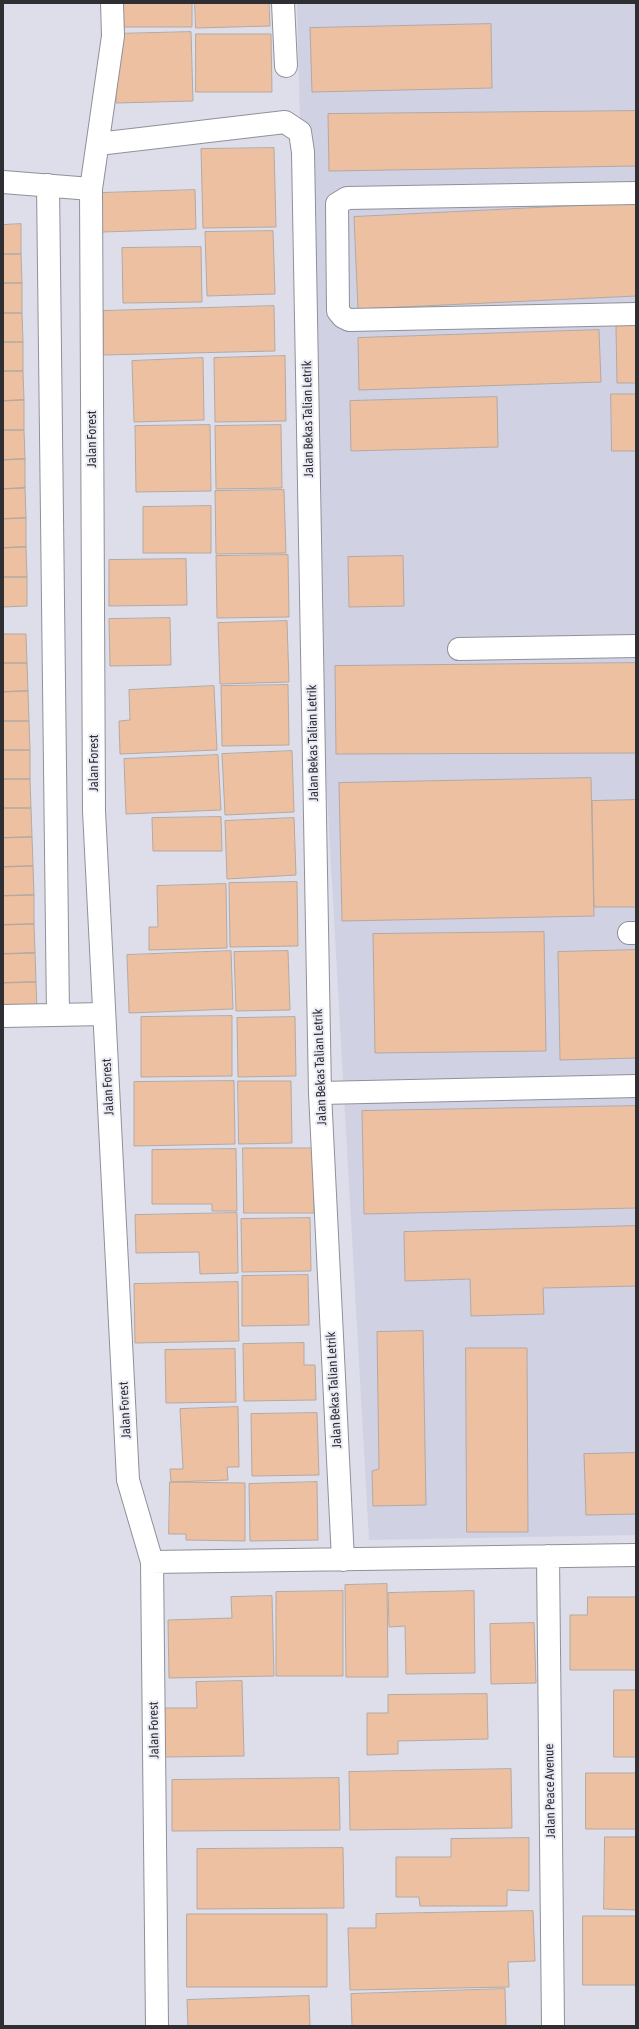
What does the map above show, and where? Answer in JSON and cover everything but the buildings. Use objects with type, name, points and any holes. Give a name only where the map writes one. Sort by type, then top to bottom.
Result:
[{"type":"street","name":"Jalan Forest","points":[[112,3],[113,36],[91,189],[94,811],[128,1480],[152,1562],[157,2026]]},
{"type":"street","points":[[283,3],[286,66]]},
{"type":"street","name":"Jalan Bekas Talian Letrik","points":[[98,144],[285,122],[300,132],[303,160],[320,1093],[343,1560]]},
{"type":"street","points":[[3,182],[91,189]]},
{"type":"street","points":[[48,185],[58,1014]]},
{"type":"street","points":[[636,192],[347,198],[336,204],[338,311],[343,317],[349,320],[636,314]]},
{"type":"street","points":[[459,649],[636,646]]},
{"type":"street","points":[[3,1016],[104,1014]]},
{"type":"street","points":[[320,1093],[636,1086]]},
{"type":"street","points":[[152,1562],[636,1555]]},
{"type":"street","name":"Jalan Peace Avenue","points":[[548,1556],[553,2026]]},
{"type":"shaded area","points":[[297,3],[636,3],[636,1535],[369,1540],[309,475]]}]
